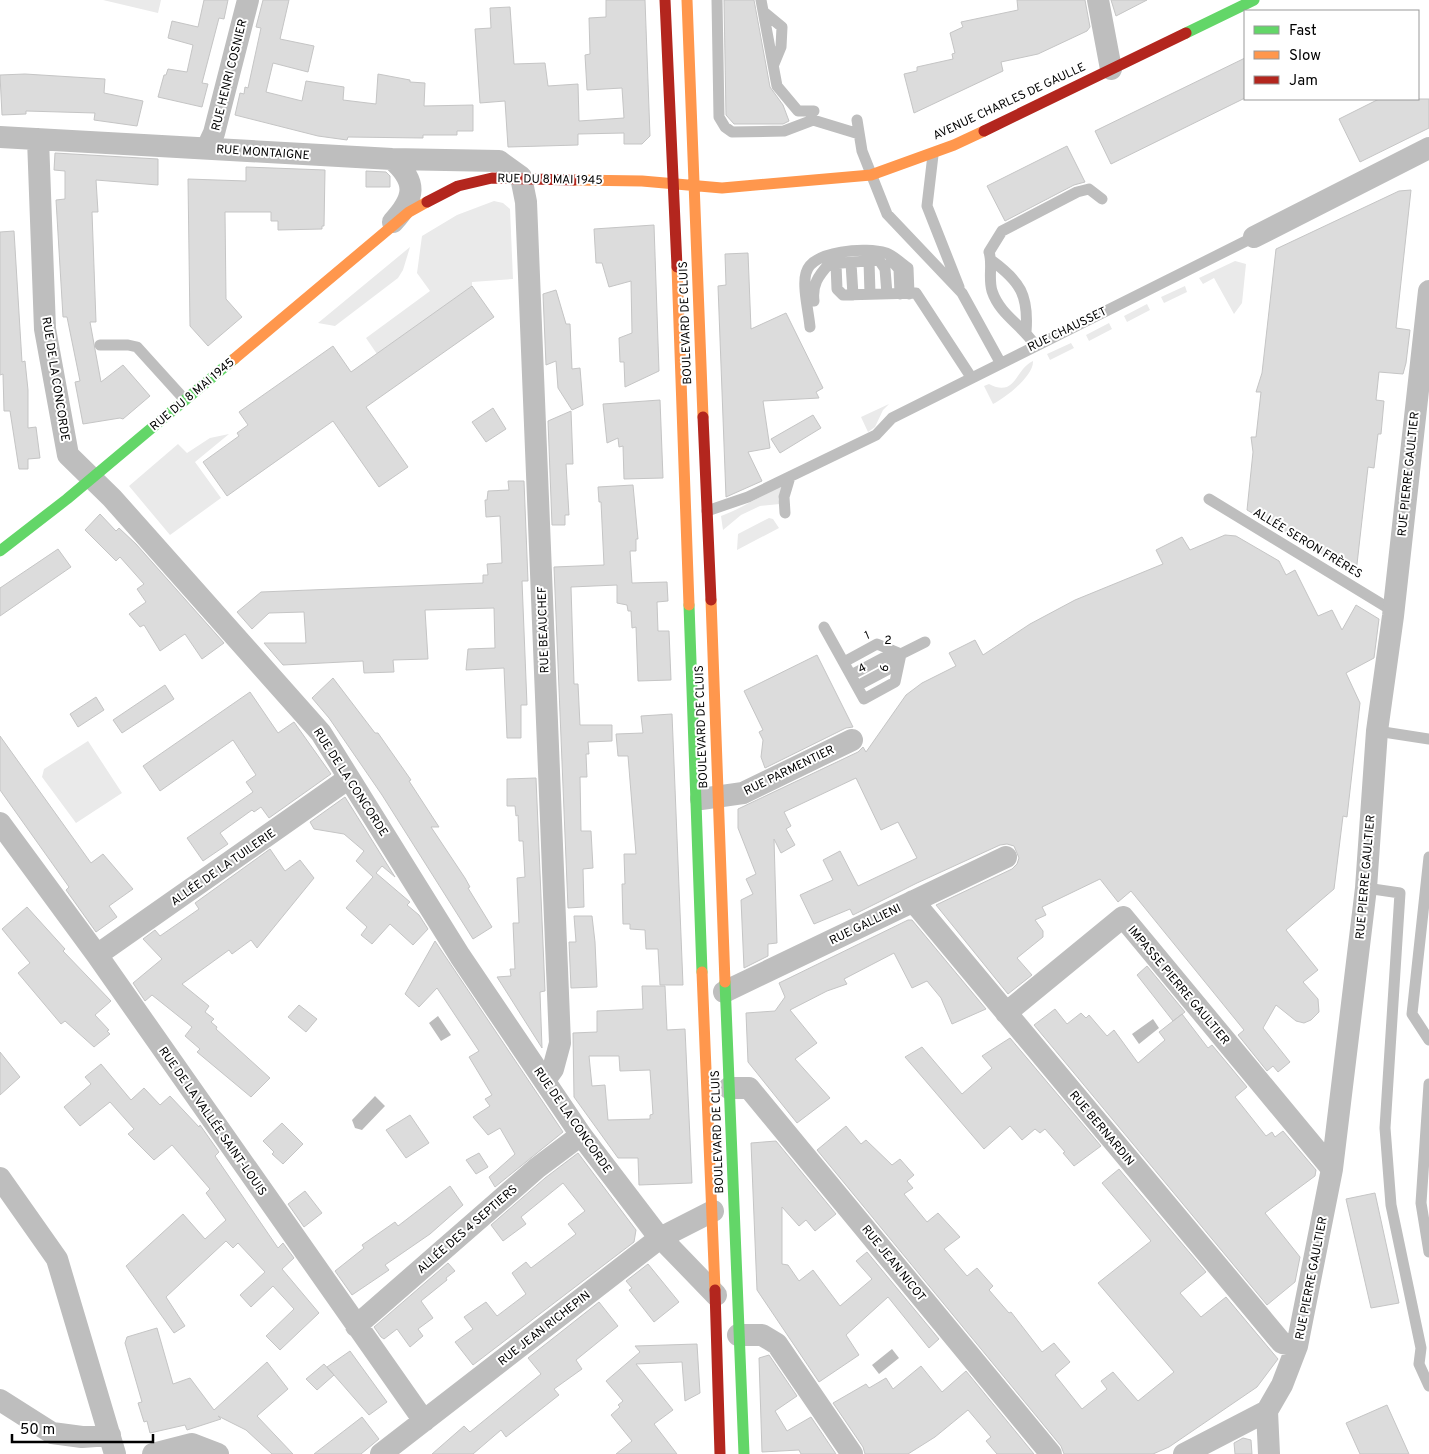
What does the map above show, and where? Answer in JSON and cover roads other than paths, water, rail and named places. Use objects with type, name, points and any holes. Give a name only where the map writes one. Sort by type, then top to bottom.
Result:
[{"type":"main road","name":"BOULEVARD DE CLUIS","points":[[665,0],[706,799],[724,992],[744,1454]]},
{"type":"main road","name":"BOULEVARD DE CLUIS","points":[[687,0],[707,512],[706,799],[713,1211],[720,1454]]},
{"type":"main road","name":"AVENUE CHARLES DE GAULLE","points":[[674,184],[722,188],[871,175],[954,145],[1254,0]]},
{"type":"main road","name":"RUE DU 8 MAI 1945","points":[[0,551],[92,479],[409,212],[458,186],[492,178],[521,176],[674,184]]},
{"type":"street","name":"RUE HENRI COSNIER","points":[[207,148],[214,133],[248,0]]},
{"type":"street","points":[[1098,0],[1111,69]]},
{"type":"street","name":"RUE MONTAIGNE","points":[[0,137],[392,160],[499,161],[521,176]]},
{"type":"street","name":"RUE DE LA CONCORDE","points":[[38,139],[45,329],[68,455],[112,498],[321,733],[460,956],[581,1135],[660,1238],[716,1295]]},
{"type":"street","name":"RUE CHAUSSET","points":[[1254,238],[1429,148]]},
{"type":"street","name":"RUE DU 8 MAI 1945","points":[[382,234],[402,212],[411,194],[411,183],[405,170],[392,160]]},
{"type":"street","name":"RUE BEAUCHEF","points":[[521,176],[526,202],[560,1043],[553,1069],[545,1080]]},
{"type":"street","name":"RUE PIERRE GAULTIER","points":[[1266,1411],[1282,1385],[1297,1346],[1332,1169],[1366,888],[1377,731],[1393,611],[1429,290]]},
{"type":"street","name":"RUE PARMENTIER","points":[[706,799],[743,793],[852,740]]},
{"type":"street","name":"ALLÉE DE LA TUILERIE","points":[[97,955],[349,778]]},
{"type":"street","name":"RUE DE LA VALLÉE SAINT-LOUIS","points":[[0,823],[97,955],[424,1421]]},
{"type":"street","name":"RUE GALLIENI","points":[[724,992],[1006,857]]},
{"type":"street","name":"RUE BERNARDIN","points":[[912,901],[1282,1343],[1297,1346]]},
{"type":"street","name":"IMPASSE PIERRE GAULTIER","points":[[1006,1013],[1123,917],[1332,1169]]},
{"type":"street","name":"RUE JEAN NICOT","points":[[729,1088],[749,1088],[1051,1454]]},
{"type":"street","name":"ALLÉE DES 4 SEPTIERS","points":[[356,1326],[537,1168],[581,1135]]},
{"type":"street","points":[[0,1178],[57,1260],[112,1445]]},
{"type":"street","name":"RUE JEAN RICHEPIN","points":[[381,1454],[660,1238],[713,1211]]},
{"type":"street","points":[[738,1335],[762,1335],[777,1344],[852,1454]]},
{"type":"street","points":[[0,1400],[52,1433],[82,1437],[112,1445]]},
{"type":"street","points":[[1184,1454],[1266,1411],[1269,1454]]},
{"type":"street","points":[[153,1454],[192,1444],[218,1454]]},
{"type":"lane","points":[[717,0],[719,117],[725,127],[732,132],[784,131],[813,120],[859,134]]},
{"type":"lane","points":[[761,0],[765,13],[765,30],[774,64],[777,86],[798,111],[814,110]]},
{"type":"lane","points":[[765,13],[782,27],[781,46],[774,64]]},
{"type":"lane","points":[[857,120],[859,134],[871,175],[887,214],[962,293]]},
{"type":"lane","points":[[933,152],[927,206],[962,293],[1000,362]]},
{"type":"lane","points":[[1036,345],[1026,332],[1009,319],[992,290],[991,260],[988,252],[1002,231],[1077,192],[1089,189],[1102,199]]},
{"type":"lane","name":"RUE CHAUSSET","points":[[707,512],[748,497],[876,435],[892,418],[1000,362],[1254,238]]},
{"type":"lane","points":[[810,327],[805,275],[816,259],[830,254],[876,251],[885,253],[898,269],[904,294]]},
{"type":"lane","points":[[817,315],[813,292],[816,277],[829,264],[879,260],[885,269],[887,294]]},
{"type":"lane","points":[[991,260],[1015,279],[1028,310],[1026,332]]},
{"type":"lane","points":[[869,261],[870,294]]},
{"type":"lane","points":[[851,263],[853,295]]},
{"type":"lane","points":[[836,264],[837,290],[843,295],[916,293],[971,377]]},
{"type":"lane","points":[[100,345],[128,345],[137,347],[185,400]]},
{"type":"lane","points":[[784,513],[784,497],[790,477]]},
{"type":"lane","name":"ALLÉE SERON FRÈRES","points":[[1209,499],[1393,611]]},
{"type":"lane","points":[[824,626],[847,669]]},
{"type":"lane","name":"4","points":[[847,669],[860,692],[889,669],[901,654],[925,642]]},
{"type":"lane","name":"1","points":[[847,669],[877,644],[901,654]]},
{"type":"lane","points":[[1377,731],[1429,739]]},
{"type":"lane","points":[[1429,857],[1412,1014],[1429,1040]]},
{"type":"lane","points":[[1366,888],[1400,893],[1384,1128],[1391,1205],[1421,1348],[1419,1364],[1429,1386]]},
{"type":"lane","points":[[1429,1084],[1421,1203],[1429,1252]]}]
